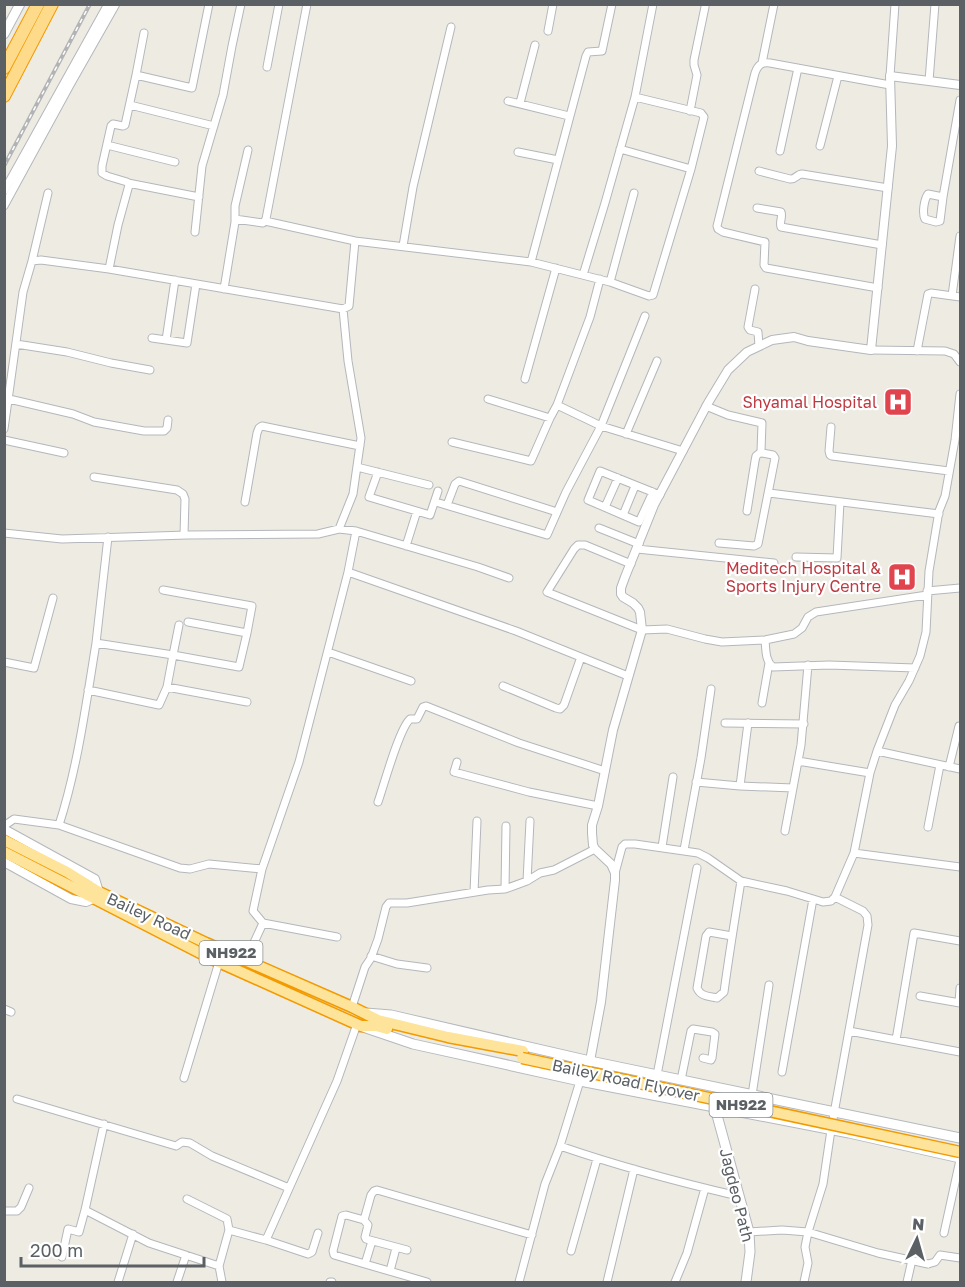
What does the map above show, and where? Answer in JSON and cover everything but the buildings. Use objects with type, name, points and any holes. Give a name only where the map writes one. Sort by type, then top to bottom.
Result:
[{"type":"highway","points":[[4,68],[38,4]]},
{"type":"highway","points":[[4,96],[52,4]]},
{"type":"highway","name":"Bailey Road","points":[[4,840],[67,872],[97,895],[364,1012]]},
{"type":"highway","name":"NH922","points":[[4,852],[97,895],[219,962],[359,1025]]},
{"type":"highway","name":"Bailey Road Flyover","points":[[364,1012],[378,1020],[448,1037],[960,1152]]},
{"type":"highway","name":"Bailey Road Flyover","points":[[359,1025],[376,1026],[522,1054],[960,1145]]},
{"type":"main road","points":[[4,34],[20,4]]},
{"type":"main road","points":[[364,1012],[960,1138]]},
{"type":"main road","points":[[359,1025],[412,1044],[580,1081],[831,1130],[960,1159]]},
{"type":"main road","points":[[686,1081],[686,1102]]},
{"type":"main road","points":[[729,1111],[733,1091]]},
{"type":"main road","name":"Jagdeo Path","points":[[715,1108],[749,1232],[750,1252],[746,1282]]},
{"type":"street","points":[[4,191],[108,4]]},
{"type":"street","points":[[4,206],[116,4]]},
{"type":"street","points":[[136,75],[192,88],[209,4]]},
{"type":"street","points":[[195,232],[202,166],[223,95],[241,4]]},
{"type":"street","points":[[267,67],[279,4]]},
{"type":"street","points":[[265,221],[307,4]]},
{"type":"street","points":[[548,31],[553,4]]},
{"type":"street","points":[[531,262],[586,54],[602,50],[612,4]]},
{"type":"street","points":[[583,274],[635,98],[653,4]]},
{"type":"street","points":[[774,4],[762,63],[755,73],[718,229],[765,242],[764,266],[766,268],[878,288]]},
{"type":"street","points":[[871,351],[892,146],[890,81],[895,4]]},
{"type":"street","points":[[929,81],[935,4]]},
{"type":"street","points":[[690,111],[698,75],[693,62],[705,7]]},
{"type":"street","points":[[403,246],[413,187],[451,27]]},
{"type":"street","points":[[144,33],[124,126],[111,125],[102,172],[128,183],[199,197]]},
{"type":"street","points":[[520,104],[535,45]]},
{"type":"street","points":[[762,63],[838,76],[960,85]]},
{"type":"street","points":[[780,151],[798,68]]},
{"type":"street","points":[[820,146],[838,76]]},
{"type":"street","points":[[235,219],[263,223],[265,221],[355,241],[531,262],[583,274],[649,296],[653,295],[691,169],[704,117],[702,114],[635,98]]},
{"type":"street","points":[[508,100],[569,116]]},
{"type":"street","points":[[943,197],[960,100]]},
{"type":"street","points":[[130,105],[214,126]]},
{"type":"street","points":[[107,145],[175,162]]},
{"type":"street","points":[[620,149],[691,169]]},
{"type":"street","points":[[224,289],[235,206],[248,150]]},
{"type":"street","points":[[518,152],[558,160]]},
{"type":"street","points":[[759,171],[790,179],[802,174],[888,188]]},
{"type":"street","points":[[110,269],[128,183]]},
{"type":"street","points":[[4,429],[23,292],[48,193]]},
{"type":"street","points":[[610,282],[634,193]]},
{"type":"street","points":[[757,208],[781,212],[781,227],[882,244]]},
{"type":"street","points":[[917,351],[928,294],[956,296],[960,236]]},
{"type":"street","points":[[32,261],[41,260],[110,269],[342,309],[349,306],[355,241]]},
{"type":"street","points":[[525,379],[556,268]]},
{"type":"street","points":[[452,442],[531,461],[558,405],[590,317],[600,279]]},
{"type":"street","points":[[166,340],[175,280]]},
{"type":"street","points":[[152,338],[187,343],[196,284]]},
{"type":"street","points":[[755,289],[748,327],[759,334],[759,346]]},
{"type":"street","points":[[339,529],[353,494],[362,438],[348,361],[342,309]]},
{"type":"street","points":[[557,512],[459,481],[443,504],[547,535],[566,492],[601,426],[645,315]]},
{"type":"street","points":[[656,494],[600,471],[588,500],[639,522],[683,451],[728,370],[747,352],[772,340],[794,337],[871,351],[945,351],[954,354],[960,362]]},
{"type":"street","points":[[16,344],[67,352],[150,370]]},
{"type":"street","points":[[626,434],[657,361]]},
{"type":"street","points":[[769,663],[777,667],[808,665],[908,668],[920,656],[926,632],[929,571],[955,440],[960,394]]},
{"type":"street","points":[[9,399],[73,414],[94,422],[144,431],[164,431],[168,420]]},
{"type":"street","points":[[488,399],[550,418]]},
{"type":"street","points":[[558,405],[601,426],[683,451]]},
{"type":"street","points":[[706,406],[728,415],[762,423],[761,452],[756,456],[747,511]]},
{"type":"street","points":[[245,502],[257,433],[262,426],[360,446]]},
{"type":"street","points":[[831,427],[829,452],[831,456],[949,471]]},
{"type":"street","points":[[4,440],[64,453]]},
{"type":"street","points":[[718,543],[758,545],[775,458],[773,455],[761,452]]},
{"type":"street","points":[[357,467],[429,485]]},
{"type":"street","points":[[378,472],[369,497],[430,515],[438,491]]},
{"type":"street","points":[[94,477],[182,492],[185,499],[184,535]]},
{"type":"street","points":[[605,507],[618,478]]},
{"type":"street","points":[[623,515],[635,486]]},
{"type":"street","points":[[769,493],[939,514]]},
{"type":"street","points":[[615,873],[611,864],[595,849],[592,841],[592,825],[613,730],[642,630],[640,612],[633,603],[622,597],[620,592],[656,494]]},
{"type":"street","points":[[796,557],[837,558],[840,502]]},
{"type":"street","points":[[406,546],[417,511]]},
{"type":"street","points":[[599,528],[638,547],[774,563]]},
{"type":"street","points":[[4,532],[62,539],[318,534],[339,529],[356,531],[509,578]]},
{"type":"street","points":[[337,937],[263,923],[253,911],[262,869],[299,762],[348,572],[356,531]]},
{"type":"street","points":[[58,825],[68,797],[78,751],[96,643],[108,537]]},
{"type":"street","points":[[630,564],[585,545],[578,545],[547,592],[642,630],[667,629],[715,641],[765,640],[784,637],[798,632],[808,617],[816,612],[960,588]]},
{"type":"street","points":[[348,572],[516,631],[628,676]]},
{"type":"street","points":[[96,643],[239,667],[252,606],[163,590]]},
{"type":"street","points":[[4,662],[34,668],[53,597]]},
{"type":"street","points":[[188,622],[247,633]]},
{"type":"street","points":[[88,690],[159,705],[167,687],[179,625]]},
{"type":"street","points":[[762,703],[769,663],[765,640]]},
{"type":"street","points":[[328,652],[411,681]]},
{"type":"street","points":[[503,686],[560,708],[564,705],[580,657]]},
{"type":"street","points":[[785,831],[804,724],[808,665]]},
{"type":"street","points":[[519,1282],[545,1184],[560,1146],[580,1081],[590,1061],[601,1002],[615,873],[622,847],[625,844],[635,844],[684,850],[708,858],[741,881],[823,902],[831,901],[835,897],[854,853],[870,773],[895,705],[909,681],[908,668]]},
{"type":"street","points":[[167,687],[247,702]]},
{"type":"street","points":[[684,850],[711,689]]},
{"type":"street","points":[[378,802],[407,721],[417,719],[424,706],[519,743],[605,771]]},
{"type":"street","points":[[725,723],[804,724]]},
{"type":"street","points":[[740,786],[748,723]]},
{"type":"street","points":[[949,767],[960,726]]},
{"type":"street","points":[[878,751],[960,769]]},
{"type":"street","points":[[798,761],[870,773]]},
{"type":"street","points":[[457,762],[454,772],[530,792],[598,806]]},
{"type":"street","points":[[928,827],[940,765]]},
{"type":"street","points":[[662,847],[673,777]]},
{"type":"street","points":[[696,782],[793,788]]},
{"type":"street","points":[[4,862],[71,899],[86,902],[97,895],[95,879],[4,827],[14,819],[58,825],[180,868],[190,869],[209,864],[262,869]]},
{"type":"street","points":[[474,892],[477,821]]},
{"type":"street","points":[[527,881],[530,821]]},
{"type":"street","points":[[506,826],[506,889]]},
{"type":"street","points":[[352,1006],[364,969],[378,939],[386,906],[389,903],[407,903],[506,889],[540,873],[554,870],[595,849]]},
{"type":"street","points":[[854,853],[960,867]]},
{"type":"street","points":[[657,1075],[697,868]]},
{"type":"street","points":[[732,936],[709,932],[706,936],[699,993],[717,998],[724,992],[741,881]]},
{"type":"street","points":[[804,1282],[808,1263],[805,1247],[823,1184],[868,925],[867,916],[863,911],[835,897]]},
{"type":"street","points":[[782,1072],[813,899]]},
{"type":"street","points":[[246,960],[263,923]]},
{"type":"street","points":[[896,1040],[914,933],[960,941]]},
{"type":"street","points":[[371,956],[427,968]]},
{"type":"street","points":[[184,1078],[219,962]]},
{"type":"street","points":[[752,1095],[769,985]]},
{"type":"street","points":[[920,996],[959,1003],[960,988]]},
{"type":"street","points":[[266,1240],[337,1081],[359,1025]]},
{"type":"street","points":[[686,1081],[693,1029],[715,1034],[712,1058],[711,1060],[703,1058]]},
{"type":"street","points":[[849,1031],[960,1052]]},
{"type":"street","points":[[16,1099],[176,1146],[182,1142],[190,1143],[212,1156],[290,1188]]},
{"type":"street","points":[[62,1257],[68,1228],[80,1232],[104,1124]]},
{"type":"street","points":[[560,1146],[597,1159],[738,1196]]},
{"type":"street","points":[[571,1251],[597,1159]]},
{"type":"street","points":[[944,1233],[960,1159]]},
{"type":"street","points":[[607,1282],[634,1169]]},
{"type":"street","points":[[4,1211],[17,1211],[21,1207],[28,1188]]},
{"type":"street","points":[[675,1282],[687,1253],[705,1188]]},
{"type":"street","points":[[364,1220],[371,1195],[377,1190],[532,1235]]},
{"type":"street","points":[[188,1199],[227,1219],[229,1230],[219,1266],[222,1282]]},
{"type":"street","points":[[85,1210],[149,1243],[219,1266]]},
{"type":"street","points":[[406,1250],[366,1239],[368,1225],[364,1220],[346,1215],[342,1216],[333,1251],[334,1254],[427,1282]]},
{"type":"street","points":[[229,1230],[310,1254],[318,1233]]},
{"type":"street","points":[[749,1232],[782,1230],[808,1232],[878,1253],[932,1264],[940,1255],[960,1258]]},
{"type":"street","points":[[118,1282],[133,1234]]},
{"type":"street","points":[[366,1264],[372,1241]]},
{"type":"street","points":[[390,1271],[396,1248]]},
{"type":"street","points":[[177,1282],[186,1255]]},
{"type":"street","points":[[907,1282],[912,1260]]},
{"type":"railway","points":[[4,166],[90,4]]},
{"type":"place","name":"Shyamal Hospital","points":[[898,402]]},
{"type":"place","name":"Meditech Hospital & Sports Injury Centre","points":[[902,577]]}]
